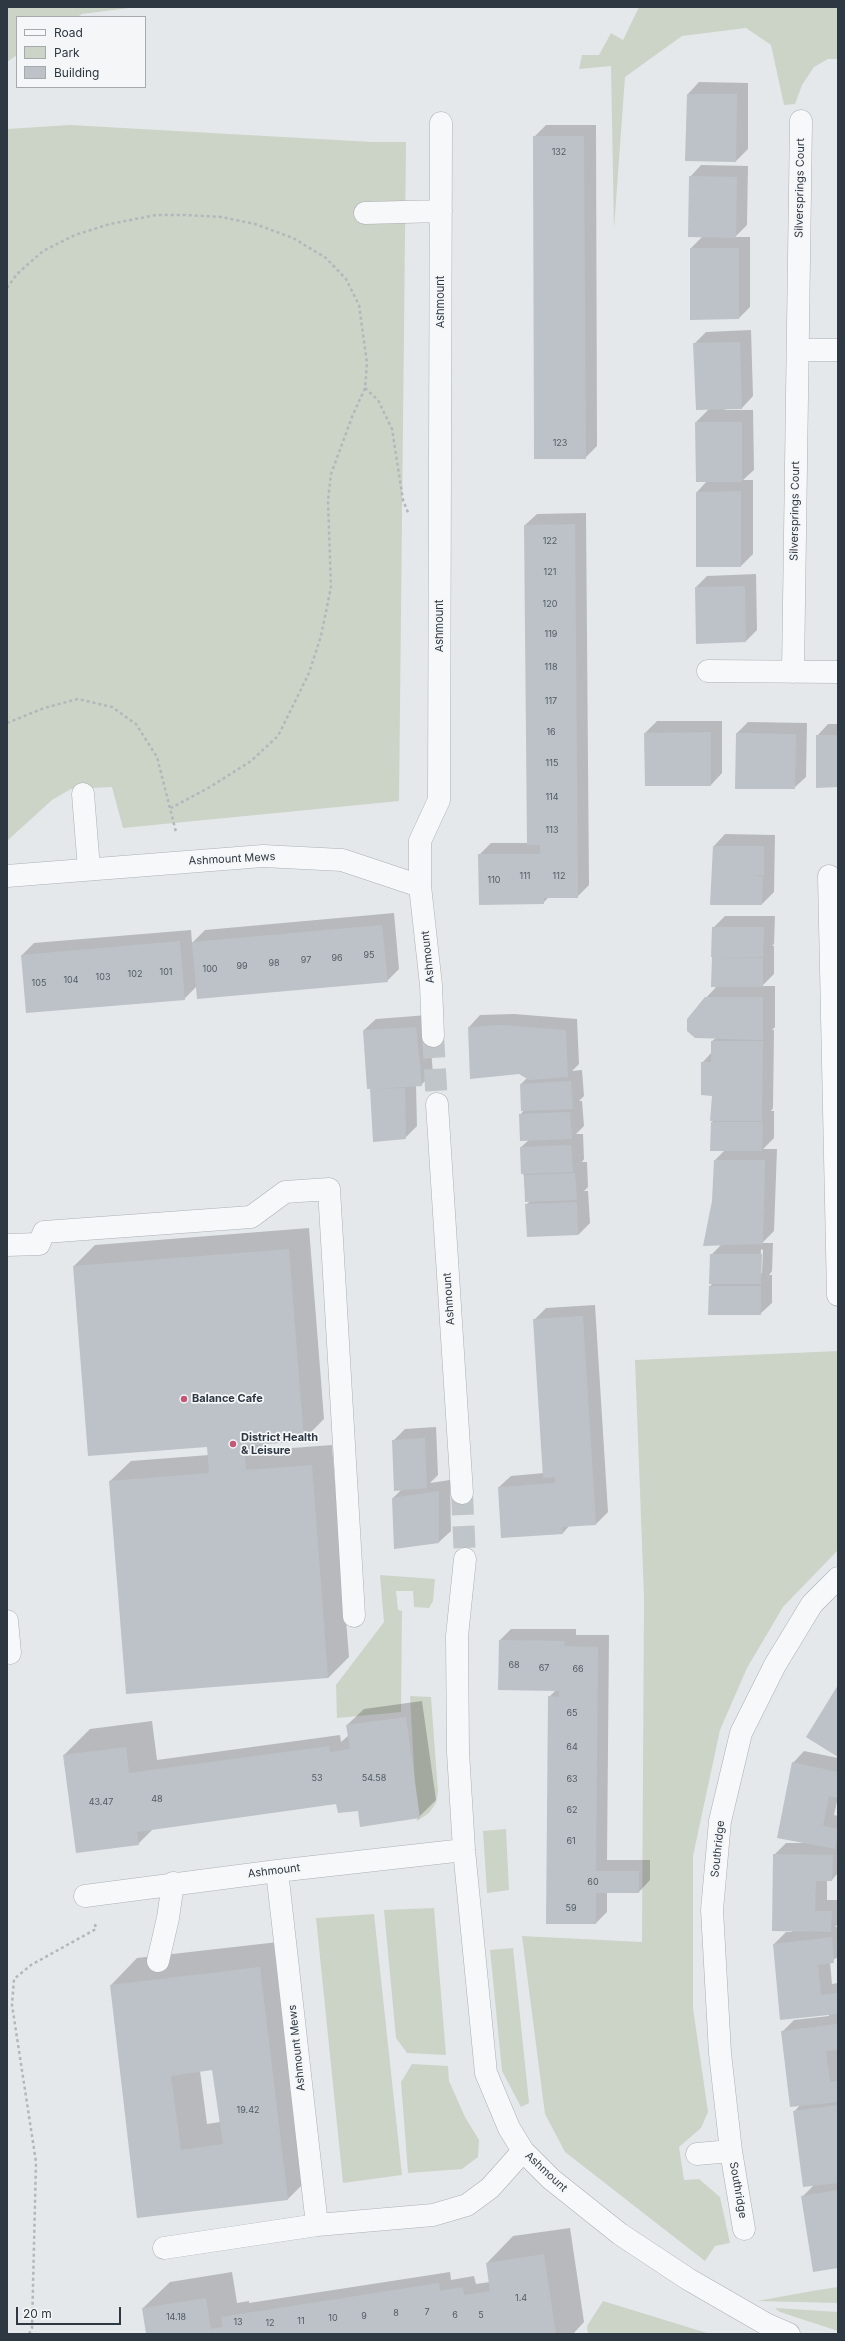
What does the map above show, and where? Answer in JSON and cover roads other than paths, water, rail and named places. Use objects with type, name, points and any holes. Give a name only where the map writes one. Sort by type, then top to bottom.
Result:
[{"type":"street","name":"Silversprings Court","points":[[793,672],[801,121]]},
{"type":"street","name":"Ashmount","points":[[433,1036],[431,986],[420,886],[420,841],[439,800],[441,123]]},
{"type":"street","points":[[365,213],[441,211]]},
{"type":"street","points":[[798,350],[838,350]]},
{"type":"street","points":[[708,671],[838,672]]},
{"type":"street","points":[[83,794],[89,870]]},
{"type":"street","name":"Ashmount Mews","points":[[7,876],[263,856],[342,860],[420,886]]},
{"type":"street","points":[[829,876],[836,1134],[838,1295]]},
{"type":"street","name":"Ashmount","points":[[437,1104],[462,1493]]},
{"type":"street","points":[[9,1245],[39,1244],[44,1232],[251,1217],[285,1192],[329,1189],[354,1616]]},
{"type":"street","name":"Ashmount","points":[[466,1559],[457,1636],[458,1752],[464,1850],[486,2073],[509,2128],[523,2150],[551,2179],[620,2234],[688,2279],[766,2324],[789,2334]]},
{"type":"street","name":"Southridge","points":[[744,2229],[731,2151],[720,2054],[712,1910],[720,1821],[741,1733],[775,1665],[812,1604],[838,1578]]},
{"type":"street","points":[[7,1621],[10,1653]]},
{"type":"street","name":"Ashmount","points":[[85,1896],[173,1883],[464,1850]]},
{"type":"street","name":"Ashmount Mews","points":[[277,1871],[317,2225]]},
{"type":"street","points":[[158,1961],[168,1918],[173,1883]]},
{"type":"street","points":[[164,2248],[317,2225],[433,2214],[467,2205],[490,2188],[523,2150]]},
{"type":"street","name":"Southridge","points":[[697,2154],[731,2151]]},
{"type":"tunnel","points":[[433,1036],[437,1104]]},
{"type":"tunnel","points":[[462,1493],[465,1559]]},
{"type":"place","name":"Balance Cafe","points":[[184,1399]]},
{"type":"place","name":"District Health & Leisure","points":[[233,1444]]}]
